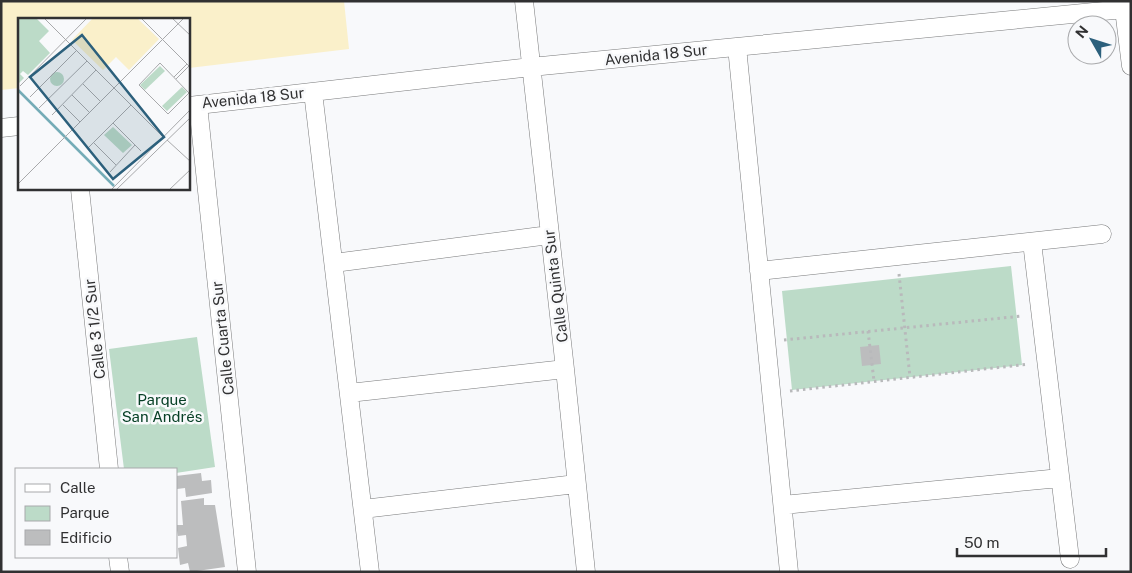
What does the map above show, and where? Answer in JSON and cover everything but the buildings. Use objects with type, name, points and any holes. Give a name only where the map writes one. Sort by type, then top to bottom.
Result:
[{"type":"street","name":"Calle Quinta Sur","points":[[524,1],[586,572]]},
{"type":"street","name":"Avenida 18 Sur","points":[[193,105],[531,67],[737,47],[1123,5]]},
{"type":"street","points":[[1123,5],[1131,66]]},
{"type":"street","points":[[737,47],[790,572]]},
{"type":"street","points":[[313,92],[370,572]]},
{"type":"street","name":"Calle Cuarta Sur","points":[[193,105],[247,572]]},
{"type":"street","points":[[1,128],[18,126]]},
{"type":"street","name":"Calle 3 1/2 Sur","points":[[80,190],[109,468]]},
{"type":"street","points":[[759,270],[1102,234]]},
{"type":"street","points":[[334,263],[550,235]]},
{"type":"street","points":[[1032,242],[1070,559]]},
{"type":"street","points":[[349,393],[565,368]]},
{"type":"street","points":[[783,505],[1060,478]]},
{"type":"street","points":[[363,509],[576,484]]},
{"type":"street","points":[[118,558],[120,572]]},
{"type":"path","points":[[898,256],[910,377]]},
{"type":"path","points":[[766,342],[1041,314]]},
{"type":"path","points":[[868,331],[874,381]]},
{"type":"path","points":[[772,393],[1046,362]]},
{"type":"green space","points":[[1011,266],[1022,365],[792,390],[782,291]]},
{"type":"green space","name":"Parque San Andrés","points":[[197,337],[215,467],[178,473],[178,468],[124,468],[109,349]]},
{"type":"sand","points":[[1,1],[344,1],[349,49],[190,68],[190,18],[18,18],[18,88],[1,90]]}]
